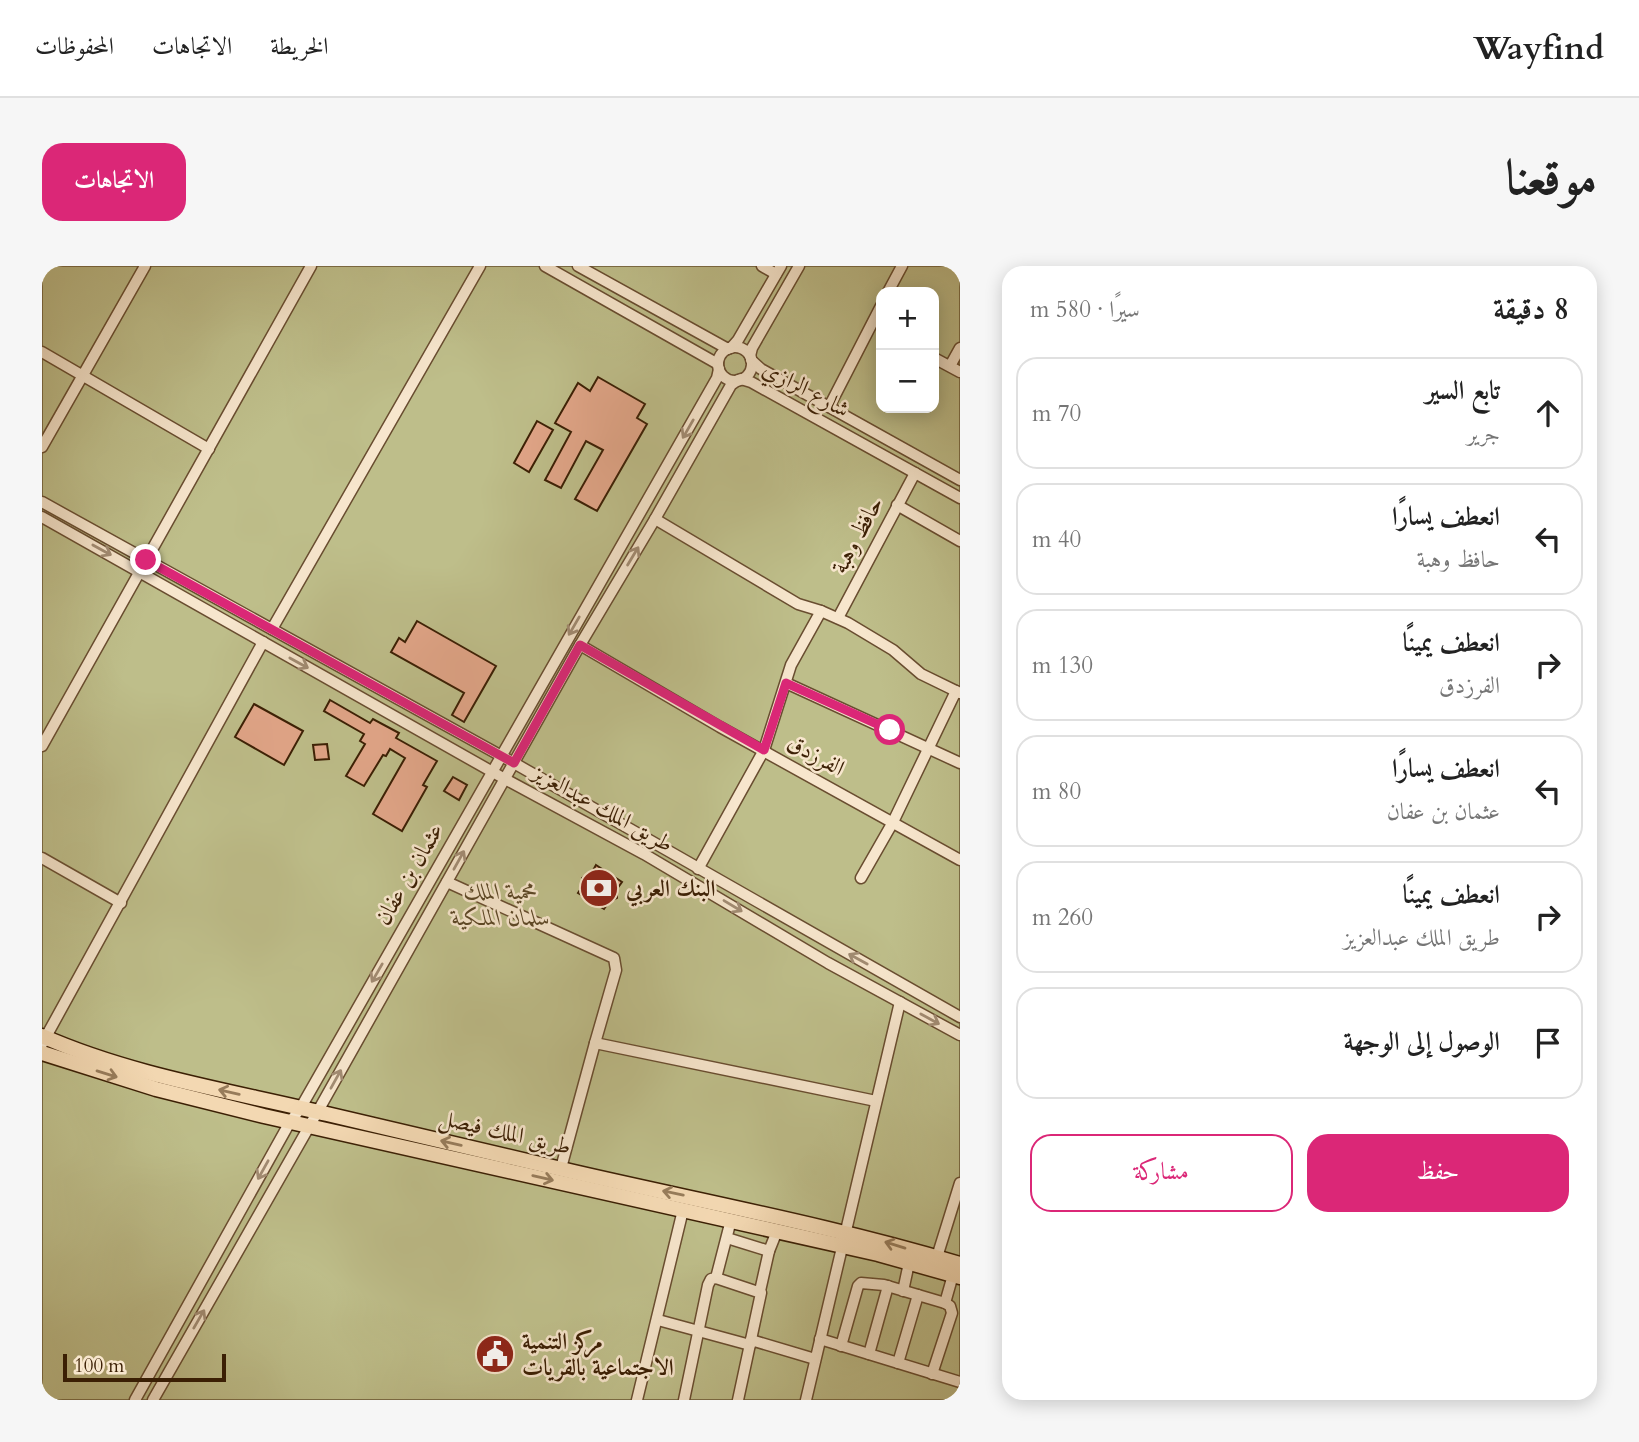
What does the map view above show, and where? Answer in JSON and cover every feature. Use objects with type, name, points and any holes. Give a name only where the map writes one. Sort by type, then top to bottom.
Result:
[{"type":"main road","name":"طريق الملك فيصل","points":[[43,1039],[160,1076],[561,1168],[843,1238],[937,1257],[958,1272]]},
{"type":"main road","name":"طريق الملك فيصل","points":[[42,1053],[156,1089],[289,1122],[777,1231],[843,1238],[909,1263],[958,1272]]},
{"type":"street","points":[[42,447],[145,266]]},
{"type":"street","points":[[42,746],[311,266]]},
{"type":"street","points":[[272,629],[480,266]]},
{"type":"street","points":[[545,266],[718,366],[723,376],[740,380],[751,370],[751,348],[799,266]]},
{"type":"street","points":[[578,266],[729,348],[740,348],[750,358]]},
{"type":"street","points":[[718,366],[719,358],[738,340],[779,270],[762,266]]},
{"type":"street","points":[[891,287],[902,266]]},
{"type":"street","points":[[829,407],[876,316]]},
{"type":"street","points":[[870,327],[876,330]]},
{"type":"street","points":[[939,361],[955,369],[960,348]]},
{"type":"street","points":[[42,352],[209,449]]},
{"type":"street","name":"شارع الرازي","points":[[750,358],[761,369],[960,480]]},
{"type":"street","name":"عثمان بن عفان","points":[[135,1400],[289,1122],[300,1109],[710,390],[718,366]]},
{"type":"street","name":"عثمان بن عفان","points":[[153,1400],[580,645],[731,385],[740,380]]},
{"type":"street","name":"شارع الرازي","points":[[740,380],[751,382],[960,498]]},
{"type":"street","name":"حافظ وهبة","points":[[838,618],[915,473]]},
{"type":"street","name":"طريق الملك عبدالعزيز","points":[[42,502],[500,755],[960,1017]]},
{"type":"street","points":[[897,505],[960,541]]},
{"type":"street","name":"طريق الملك عبدالعزيز","points":[[42,517],[505,779],[644,854],[828,963],[960,1035]]},
{"type":"street","points":[[655,519],[798,604],[838,618],[893,650],[921,674],[958,692],[928,747],[893,822],[861,878]]},
{"type":"street","points":[[698,869],[764,750],[792,665],[821,611]]},
{"type":"street","points":[[43,1039],[121,904],[263,642]]},
{"type":"street","name":"الفرزدق","points":[[580,645],[960,860]]},
{"type":"street","points":[[786,683],[960,763]]},
{"type":"street","points":[[42,858],[121,904]]},
{"type":"street","points":[[447,882],[614,958],[616,970],[561,1168]]},
{"type":"street","points":[[806,1400],[900,1002]]},
{"type":"street","points":[[595,1043],[876,1101]]},
{"type":"street","points":[[937,1257],[960,1183]]},
{"type":"street","points":[[637,1400],[683,1210]]},
{"type":"street","points":[[716,1278],[732,1220]]},
{"type":"street","points":[[738,1400],[769,1251],[777,1231]]},
{"type":"street","points":[[727,1238],[769,1251]]},
{"type":"street","points":[[903,1291],[909,1263]]},
{"type":"street","points":[[945,1303],[958,1272]]},
{"type":"street","points":[[684,1400],[711,1279],[716,1278],[760,1291]]},
{"type":"street","points":[[841,1346],[858,1286],[866,1282],[945,1303],[952,1313],[932,1374]]},
{"type":"street","points":[[869,1354],[888,1286]]},
{"type":"street","points":[[898,1363],[918,1295]]},
{"type":"street","points":[[658,1320],[815,1359]]},
{"type":"street","points":[[820,1339],[960,1382]]},
{"type":"green space","name":"محمية الملك سلمان الملكية","points":[[42,266],[960,266],[960,1400],[42,1400]]},
{"type":"building","points":[[598,377],[645,404],[637,418],[647,424],[597,511],[575,499],[603,450],[586,441],[561,488],[545,480],[571,432],[555,423],[578,383],[590,391]]},
{"type":"building","points":[[537,421],[553,430],[529,472],[514,463]]},
{"type":"building","points":[[417,621],[496,666],[464,722],[452,715],[464,693],[391,652],[399,638],[405,642]]},
{"type":"building","points":[[330,700],[370,723],[373,719],[399,733],[396,738],[437,761],[423,785],[427,787],[402,831],[373,814],[405,758],[390,749],[386,756],[383,755],[364,786],[346,776],[365,744],[360,741],[364,734],[324,711]]},
{"type":"building","points":[[254,704],[303,731],[284,765],[235,737]]},
{"type":"building","points":[[327,744],[329,759],[315,760],[313,745]]},
{"type":"building","points":[[453,777],[467,785],[459,800],[444,791]]},
{"type":"building","name":"البنك العربي","points":[[596,865],[622,882],[617,889],[617,898],[609,902],[604,909],[578,893],[582,887],[582,878],[591,874]]},
{"type":"place","name":"البنك العربي","points":[[599,888]]},
{"type":"place","name":"مركز التنمية الاجتماعية بالقريات","points":[[495,1354]]},
{"type":"route","points":[[146,560],[514,763],[580,645],[764,750],[786,683],[890,730]]}]
